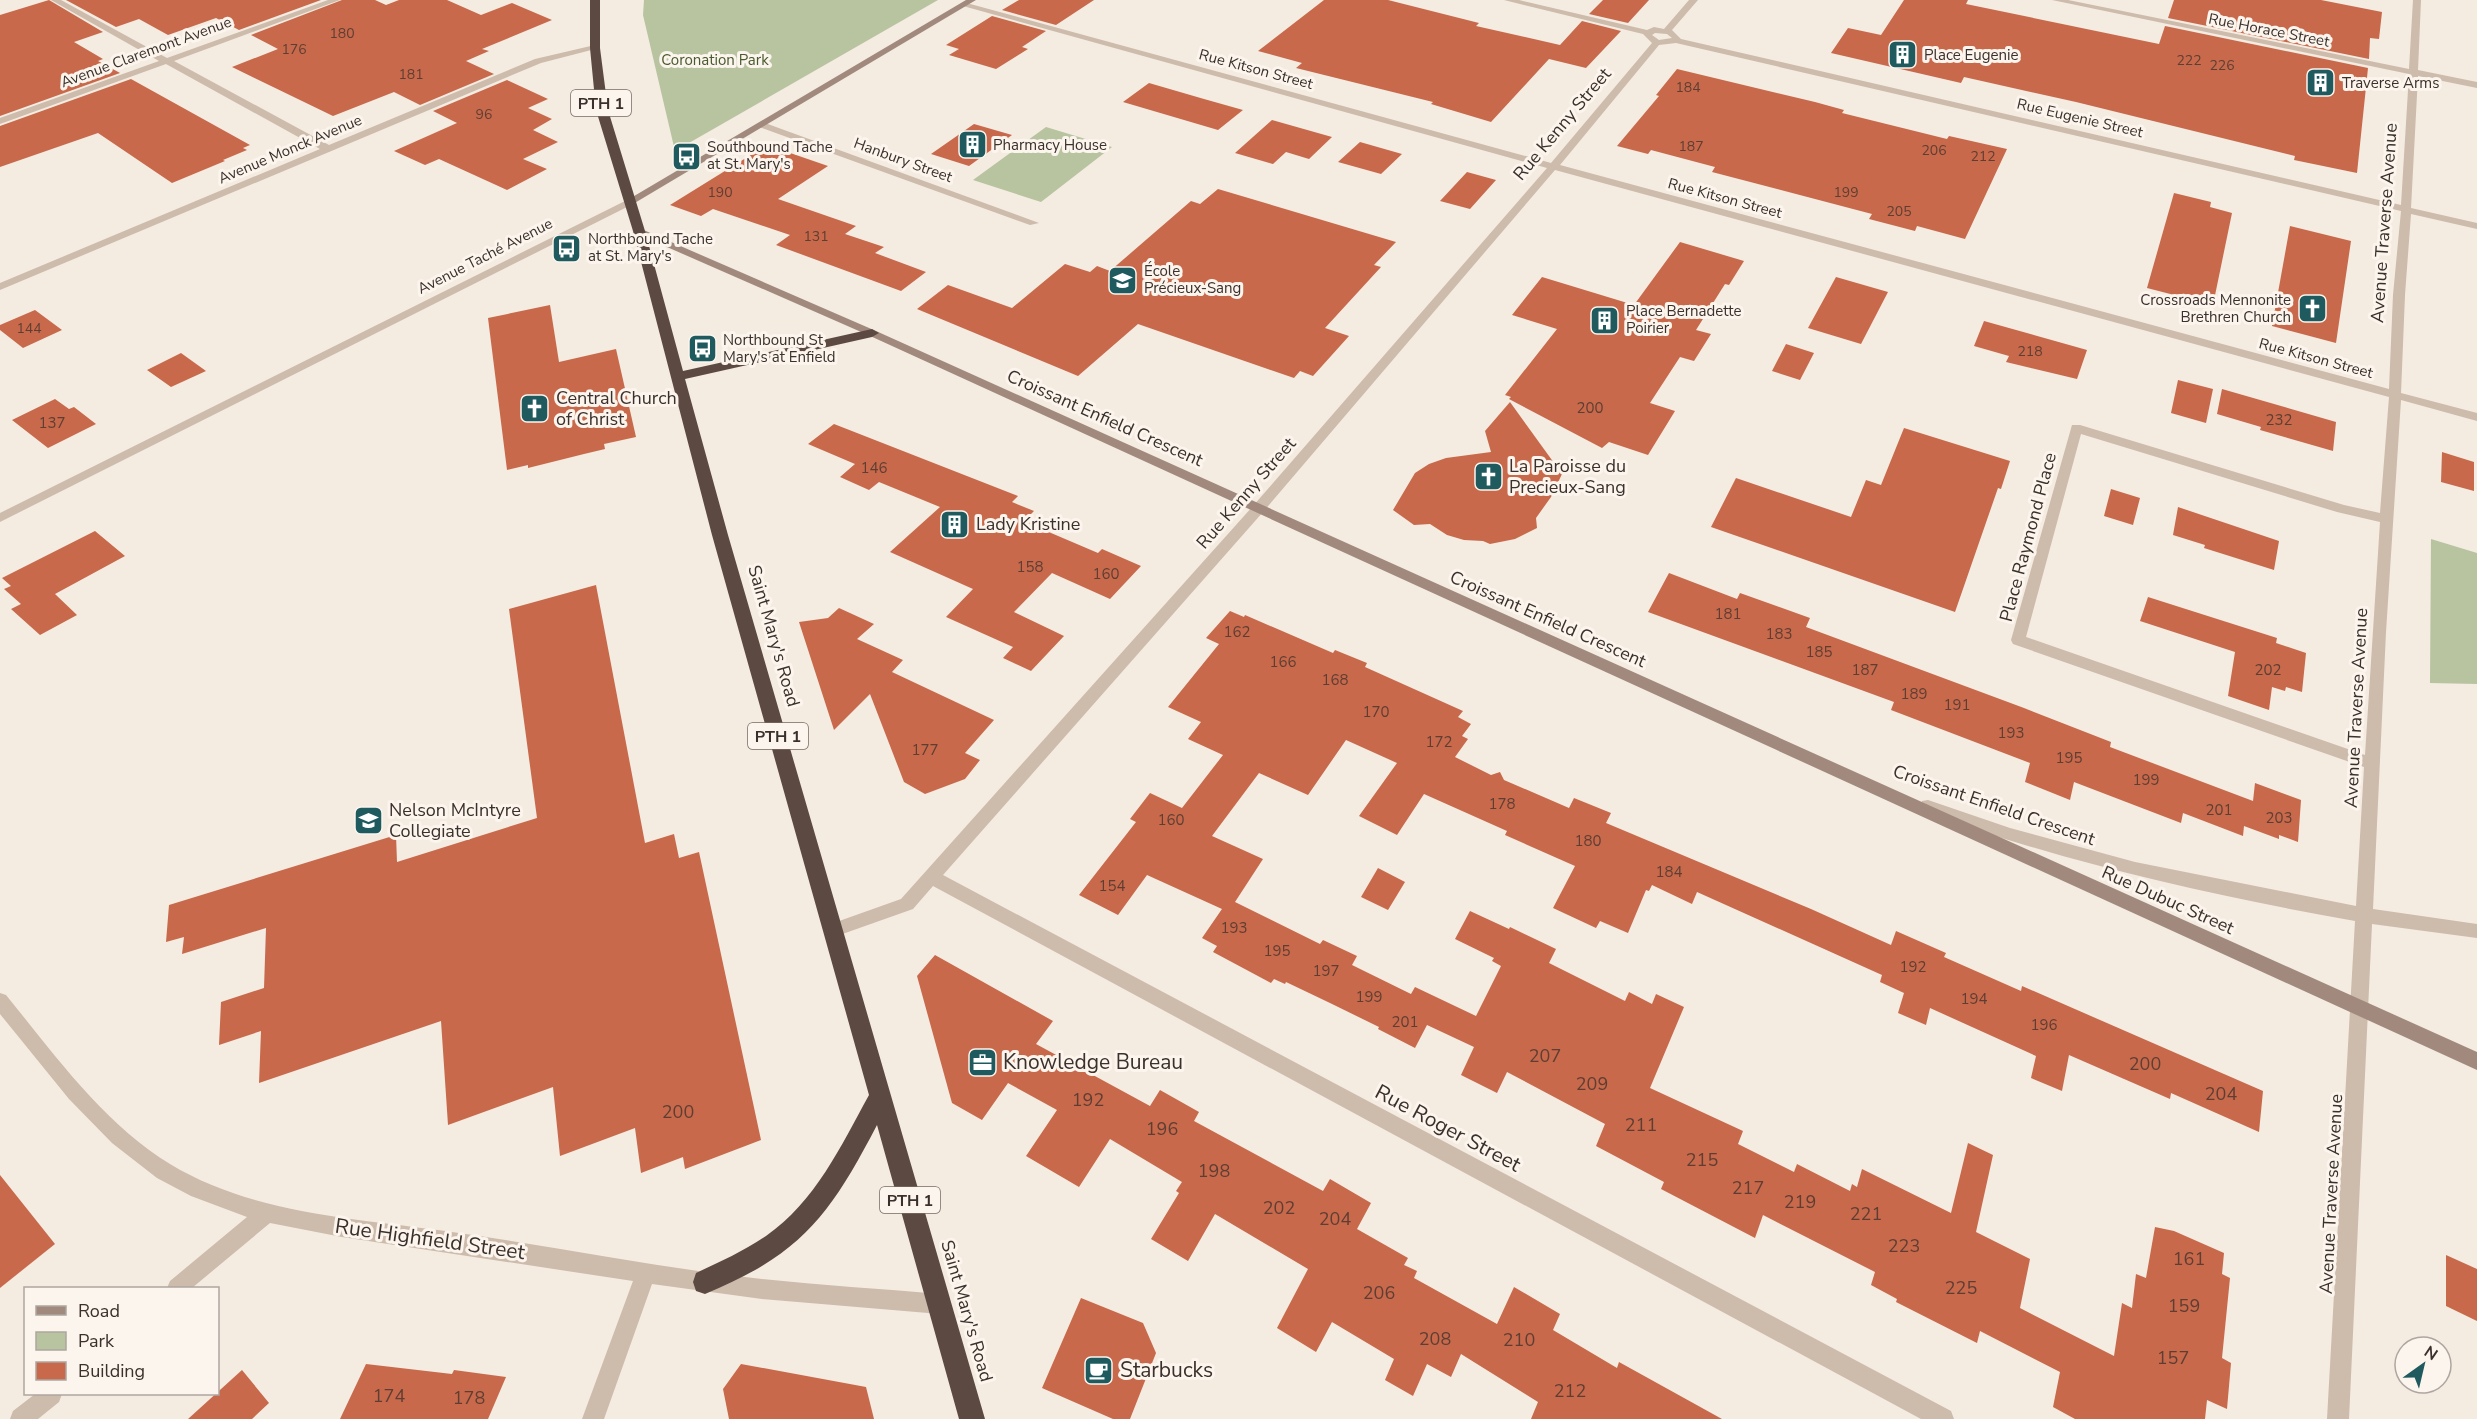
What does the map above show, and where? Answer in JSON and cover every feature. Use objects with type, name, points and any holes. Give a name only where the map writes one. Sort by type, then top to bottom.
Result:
[{"type":"highway","name":"Saint Mary's Road","points":[[595,0],[595,48],[602,110],[639,231],[720,535],[972,1419]]},
{"type":"highway","points":[[678,376],[872,333]]},
{"type":"highway","points":[[705,1282],[759,1255],[804,1220],[827,1191],[880,1096]]},
{"type":"street","points":[[55,0],[328,149]]},
{"type":"street","name":"Avenue Claremont Avenue","points":[[0,121],[336,0]]},
{"type":"street","points":[[1508,0],[1653,38],[1670,42],[1676,40],[1675,34],[1667,31],[1654,30],[1653,38]]},
{"type":"street","points":[[1667,31],[1694,0]]},
{"type":"street","name":"Rue Horace Street","points":[[2056,0],[2477,86]]},
{"type":"street","name":"Avenue Traverse Avenue","points":[[2338,1419],[2416,0]]},
{"type":"street","name":"Avenue Taché Avenue","points":[[0,518],[629,202],[969,2]]},
{"type":"street","name":"Rue Kitson Street","points":[[969,2],[1552,166],[2477,417]]},
{"type":"street","name":"Rue Kenny Street","points":[[834,930],[907,904],[932,877],[1486,247],[1653,38]]},
{"type":"street","name":"Rue Eugenie Street","points":[[1676,40],[2477,226]]},
{"type":"street","name":"Avenue Monck Avenue","points":[[0,287],[538,61],[595,48]]},
{"type":"street","name":"Hanbury Street","points":[[762,125],[1034,223]]},
{"type":"street","name":"Croissant Enfield Crescent","points":[[639,231],[872,333],[1844,774],[1956,817],[2108,864],[2180,880],[2366,916],[2477,931]]},
{"type":"street","name":"Place Raymond Place","points":[[2373,764],[2018,640],[2076,428],[2342,509],[2386,519]]},
{"type":"street","name":"Rue Dubuc Street","points":[[1844,774],[2477,1061]]},
{"type":"street","name":"Rue Roger Street","points":[[932,877],[1943,1419]]},
{"type":"street","name":"Rue Highfield Street","points":[[0,1001],[113,1132],[136,1153],[198,1189],[231,1203],[312,1222],[705,1282],[940,1304]]},
{"type":"street","points":[[178,1287],[267,1213]]},
{"type":"street","points":[[593,1419],[646,1272]]},
{"type":"street","points":[[21,1419],[50,1395]]},
{"type":"green space","name":"Coronation Park","points":[[644,0],[938,0],[675,151],[643,15]]},
{"type":"green space","points":[[1046,127],[1112,147],[1041,202],[973,180]]},
{"type":"green space","points":[[2431,539],[2477,553],[2477,684],[2430,683]]},
{"type":"building","points":[[49,0],[103,32],[74,42],[103,59],[98,61],[120,73],[0,116],[0,15]]},
{"type":"building","points":[[66,0],[321,0],[239,30],[216,18],[168,35],[139,19],[116,27]]},
{"type":"building","points":[[342,0],[375,0],[386,5],[399,0],[447,0],[481,15],[512,3],[552,20],[482,49],[489,51],[466,61],[494,74],[420,105],[394,92],[333,116],[232,67],[278,49],[251,35]]},
{"type":"building","points":[[1019,0],[1094,0],[1056,25],[1002,10]]},
{"type":"building","points":[[1324,0],[1388,0],[1479,23],[1476,26],[1560,45],[1582,21],[1621,31],[1586,68],[1549,59],[1491,122],[1431,104],[1433,102],[1296,68],[1302,63],[1258,51]]},
{"type":"building","points":[[1603,0],[1649,0],[1628,23],[1589,14]]},
{"type":"building","points":[[1904,0],[1968,0],[1966,4],[2159,44],[2165,26],[2368,68],[2357,173],[2294,160],[2295,156],[2076,102],[1964,77],[1961,83],[1831,53],[1848,28],[1881,35]]},
{"type":"building","points":[[2174,0],[2321,0],[2382,12],[2379,39],[2370,38],[2369,59],[2168,18]]},
{"type":"building","points":[[992,16],[1046,31],[1022,47],[1028,49],[996,69],[949,55],[959,49],[946,45]]},
{"type":"building","points":[[1677,69],[1815,102],[1844,110],[1842,113],[1947,139],[1949,136],[2007,149],[1965,239],[1917,226],[1915,231],[1869,219],[1872,214],[1712,172],[1715,167],[1651,150],[1648,154],[1617,146],[1659,96],[1656,95]]},
{"type":"building","points":[[131,79],[250,145],[243,148],[247,150],[223,160],[225,161],[172,183],[98,133],[0,167],[0,126]]},
{"type":"building","points":[[507,80],[548,99],[528,108],[552,119],[533,130],[558,142],[523,159],[547,169],[507,190],[439,159],[425,165],[394,151],[457,123],[433,111]]},
{"type":"building","points":[[1149,83],[1243,110],[1218,130],[1123,102]]},
{"type":"building","points":[[1272,120],[1332,137],[1309,159],[1286,152],[1273,164],[1235,153]]},
{"type":"building","name":"Pharmacy House","points":[[974,124],[1012,135],[969,166],[931,154]]},
{"type":"building","points":[[1360,142],[1402,154],[1381,174],[1338,162]]},
{"type":"building","points":[[767,145],[828,166],[778,199],[856,226],[845,234],[884,247],[875,253],[926,272],[901,291],[776,245],[790,235],[713,209],[701,216],[670,205]]},
{"type":"building","points":[[1467,172],[1496,180],[1470,209],[1440,201]]},
{"type":"building","name":"École Précieux-Sang","points":[[1218,189],[1396,242],[1374,265],[1381,267],[1325,328],[1349,336],[1313,376],[1300,371],[1294,378],[1138,324],[1078,376],[917,309],[948,285],[1012,308],[1065,264],[1090,272],[1097,266],[1110,271],[1191,201],[1200,204]]},
{"type":"building","points":[[2174,193],[2211,202],[2210,207],[2232,213],[2213,305],[2147,288]]},
{"type":"building","points":[[2290,226],[2351,241],[2336,343],[2272,326]]},
{"type":"building","points":[[1680,242],[1744,261],[1729,285],[1725,284],[1696,330],[1711,334],[1694,361],[1680,357],[1650,403],[1675,411],[1648,455],[1609,442],[1602,448],[1505,395],[1557,329],[1512,315],[1542,277],[1634,305]]},
{"type":"building","points":[[1836,277],[1888,292],[1861,344],[1808,328]]},
{"type":"building","name":"Central Church of Christ","points":[[550,305],[559,362],[616,349],[636,437],[604,444],[605,449],[528,468],[528,465],[507,470],[488,318]]},
{"type":"building","points":[[35,310],[62,330],[23,348],[0,330],[0,325]]},
{"type":"building","points":[[1984,321],[2087,350],[2077,379],[2006,362],[2009,356],[1974,346]]},
{"type":"building","points":[[1786,344],[1814,353],[1800,380],[1772,371]]},
{"type":"building","points":[[181,353],[206,371],[171,387],[147,370]]},
{"type":"building","points":[[2178,380],[2213,389],[2206,423],[2171,413]]},
{"type":"building","points":[[2222,389],[2336,422],[2333,451],[2260,430],[2261,427],[2217,414]]},
{"type":"building","points":[[55,399],[69,409],[74,407],[96,424],[48,448],[12,420]]},
{"type":"building","name":"La Paroisse du Precieux-Sang","points":[[1510,402],[1562,474],[1551,497],[1536,518],[1537,528],[1515,539],[1490,544],[1447,535],[1430,524],[1414,525],[1393,510],[1415,473],[1429,464],[1446,458],[1491,452],[1485,431]]},
{"type":"building","points":[[834,424],[1018,496],[1012,502],[1034,511],[1029,516],[1042,522],[1037,527],[1098,553],[1102,549],[1141,566],[1110,599],[1052,573],[1014,612],[1064,636],[1031,671],[1003,658],[1013,647],[946,617],[973,589],[890,552],[940,507],[879,482],[869,490],[840,477],[855,464],[808,444]]},
{"type":"building","points":[[1904,428],[2010,461],[2001,489],[1998,488],[1955,612],[1711,527],[1736,478],[1851,517],[1866,480],[1881,485]]},
{"type":"building","points":[[2442,452],[2474,462],[2474,491],[2441,482]]},
{"type":"building","points":[[2111,489],[2140,498],[2133,525],[2104,516]]},
{"type":"building","points":[[2178,507],[2279,541],[2274,570],[2204,548],[2205,545],[2173,535]]},
{"type":"building","points":[[95,531],[125,556],[55,594],[77,615],[40,635],[11,609],[21,604],[4,589],[11,586],[2,578]]},
{"type":"building","points":[[1669,573],[1737,599],[1740,593],[1810,618],[1806,627],[2024,708],[2111,742],[2110,747],[2253,801],[2255,783],[2301,800],[2298,842],[2279,835],[2279,839],[2244,826],[2243,836],[2183,813],[2181,823],[2074,782],[2070,800],[2025,782],[2030,763],[1891,710],[1894,702],[1648,612]]},
{"type":"building","points":[[596,585],[645,843],[674,834],[679,858],[699,852],[761,1140],[685,1169],[683,1157],[641,1173],[635,1128],[560,1156],[553,1087],[448,1125],[441,1021],[259,1083],[261,1031],[219,1045],[221,1002],[264,988],[266,928],[182,954],[184,937],[166,942],[169,905],[396,835],[397,862],[537,818],[509,609]]},
{"type":"building","points":[[2148,597],[2277,638],[2276,643],[2306,653],[2302,692],[2286,687],[2285,691],[2272,687],[2269,710],[2228,696],[2235,652],[2140,621]]},
{"type":"building","points":[[839,608],[874,624],[857,639],[903,660],[892,672],[994,720],[965,753],[980,760],[965,779],[925,794],[904,782],[870,694],[834,730],[799,622],[828,618]]},
{"type":"building","points":[[1230,611],[1244,617],[1245,615],[1333,653],[1335,650],[1367,663],[1365,667],[1463,711],[1458,717],[1471,724],[1462,736],[1468,739],[1455,757],[1491,775],[1500,772],[1504,780],[1569,808],[1574,798],[1611,813],[1606,823],[1891,945],[1896,931],[1946,953],[1944,957],[2021,991],[2022,986],[2263,1091],[2259,1132],[2171,1093],[2170,1099],[2069,1055],[2062,1091],[2031,1078],[2036,1056],[1930,1008],[1926,1025],[1898,1013],[1904,993],[1880,982],[1882,975],[1697,892],[1692,904],[1652,885],[1649,891],[1646,890],[1628,933],[1600,921],[1596,928],[1553,908],[1575,866],[1505,835],[1507,831],[1424,794],[1397,835],[1359,816],[1397,763],[1346,740],[1308,795],[1259,773],[1212,836],[1263,859],[1235,902],[1320,944],[1323,940],[1357,956],[1352,965],[1411,994],[1415,987],[1476,1016],[1501,966],[1492,961],[1494,958],[1455,939],[1470,911],[1556,949],[1549,963],[1625,1001],[1629,992],[1652,1004],[1656,994],[1684,1007],[1650,1088],[1743,1131],[1738,1144],[1794,1172],[1797,1164],[1850,1191],[1852,1184],[1857,1187],[1862,1169],[1951,1213],[1968,1143],[1993,1155],[1976,1232],[2030,1259],[2020,1308],[2114,1356],[2122,1303],[2132,1308],[2136,1274],[2146,1278],[2155,1227],[2174,1231],[2224,1253],[2222,1274],[2230,1278],[2222,1358],[2231,1363],[2227,1409],[2207,1400],[2205,1419],[2075,1419],[2053,1407],[2060,1372],[1980,1331],[1977,1343],[1896,1302],[1897,1299],[1871,1285],[1875,1272],[1763,1215],[1755,1238],[1661,1189],[1664,1182],[1596,1146],[1605,1124],[1507,1072],[1497,1093],[1461,1075],[1474,1047],[1427,1025],[1415,1048],[1378,1029],[1379,1027],[1286,982],[1285,984],[1274,979],[1271,983],[1213,952],[1217,946],[1202,938],[1222,909],[1147,875],[1118,915],[1079,895],[1136,822],[1130,819],[1150,793],[1182,808],[1223,755],[1188,739],[1201,722],[1168,707],[1219,644],[1206,638]]},
{"type":"building","points":[[1378,868],[1405,882],[1388,910],[1361,897]]},
{"type":"building","points":[[935,955],[1053,1021],[1036,1044],[1150,1106],[1160,1090],[1199,1112],[1194,1121],[1323,1191],[1330,1179],[1371,1203],[1357,1229],[1408,1258],[1404,1265],[1417,1271],[1414,1278],[1497,1324],[1514,1287],[1560,1314],[1553,1330],[1617,1368],[1619,1362],[1722,1419],[1531,1419],[1538,1402],[1461,1354],[1451,1377],[1427,1364],[1413,1396],[1385,1380],[1394,1359],[1332,1322],[1316,1352],[1277,1328],[1308,1269],[1215,1214],[1188,1261],[1151,1239],[1179,1193],[1176,1191],[1182,1182],[1110,1139],[1079,1187],[1026,1156],[1057,1110],[1008,1083],[982,1120],[952,1103],[917,976]]},
{"type":"building","points":[[0,1175],[55,1244],[0,1288]]},
{"type":"building","points":[[2446,1255],[2477,1269],[2477,1321],[2446,1306]]},
{"type":"building","name":"Starbucks","points":[[1081,1298],[1143,1323],[1156,1353],[1130,1419],[1113,1419],[1042,1388]]},
{"type":"building","points":[[366,1364],[452,1374],[454,1370],[506,1377],[488,1419],[340,1419]]},
{"type":"building","points":[[741,1364],[866,1387],[874,1419],[729,1419],[723,1389]]},
{"type":"building","points":[[242,1370],[269,1403],[252,1419],[188,1419],[214,1395],[219,1395],[219,1391]]},
{"type":"place","name":"Place Eugenie","points":[[1903,55]]},
{"type":"place","name":"Traverse Arms","points":[[2321,83]]},
{"type":"place","name":"Pharmacy House","points":[[972,145]]},
{"type":"place","name":"Southbound Tache at St. Mary's","points":[[686,156]]},
{"type":"place","name":"Northbound Tache at St. Mary's","points":[[567,248]]},
{"type":"place","name":"École Précieux-Sang","points":[[1123,280]]},
{"type":"place","name":"Crossroads Mennonite Brethren Church","points":[[2312,309]]},
{"type":"place","name":"Place Bernadette Poirier","points":[[1605,320]]},
{"type":"place","name":"Northbound St Mary's at Enfield","points":[[702,349]]},
{"type":"place","name":"Central Church of Christ","points":[[535,408]]},
{"type":"place","name":"La Paroisse du Precieux-Sang","points":[[1488,476]]},
{"type":"place","name":"Lady Kristine","points":[[955,524]]},
{"type":"place","name":"Nelson McIntyre Collegiate","points":[[368,820]]},
{"type":"place","name":"Knowledge Bureau","points":[[982,1062]]},
{"type":"place","name":"Starbucks","points":[[1099,1370]]}]
